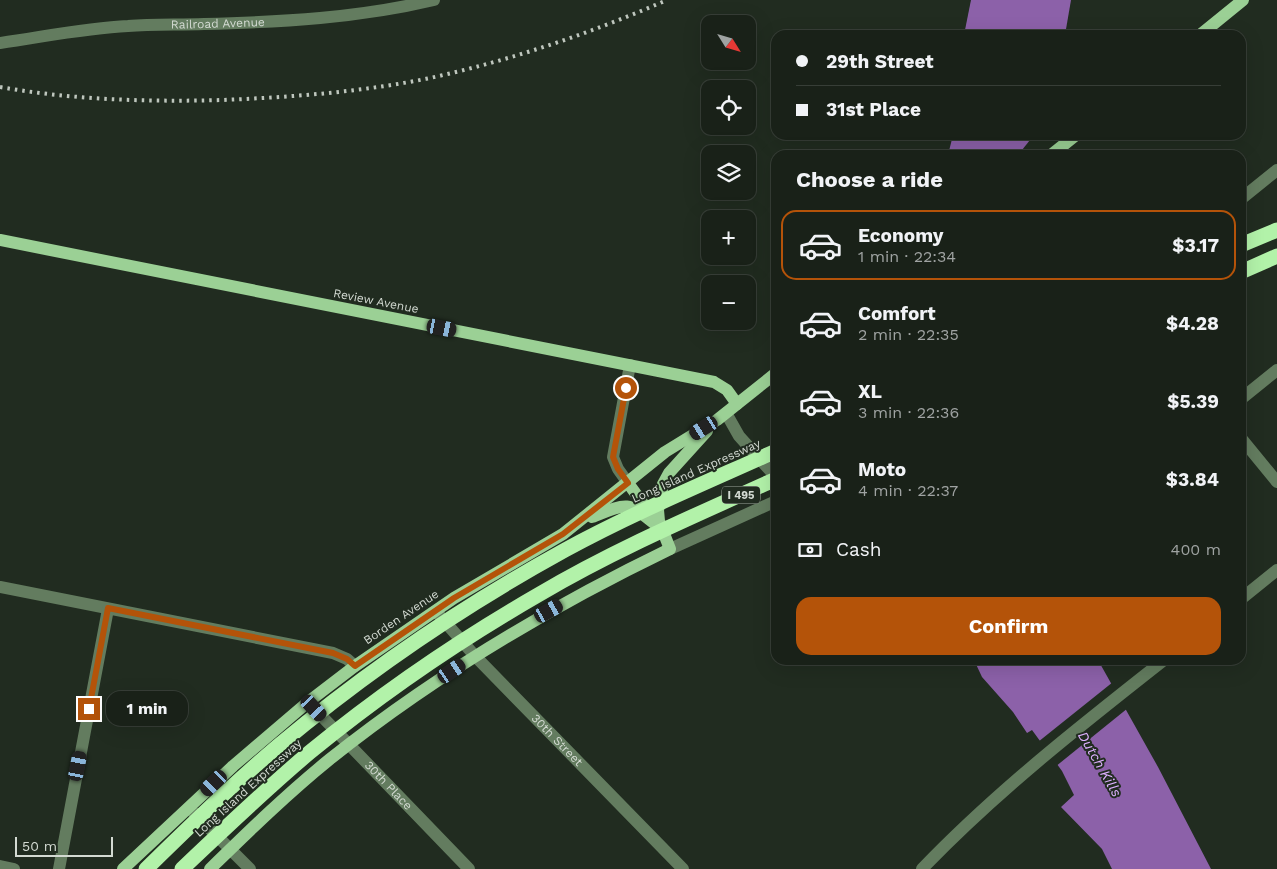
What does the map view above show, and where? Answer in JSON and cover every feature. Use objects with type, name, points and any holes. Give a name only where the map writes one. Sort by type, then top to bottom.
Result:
[{"type":"highway","points":[[1246,243],[1277,230]]},
{"type":"highway","points":[[1246,270],[1277,256]]},
{"type":"highway","name":"Long Island Expressway","points":[[146,869],[202,814],[277,747],[363,679],[435,629],[512,581],[582,542],[675,496],[771,453]]},
{"type":"highway","name":"Long Island Expressway","points":[[182,869],[241,813],[310,752],[369,706],[443,654],[538,594],[591,565],[668,527],[771,480]]},
{"type":"main road","points":[[1206,30],[1243,0]]},
{"type":"main road","points":[[1057,150],[1070,140]]},
{"type":"main road","name":"Review Avenue","points":[[0,240],[718,383],[727,390],[737,404]]},
{"type":"main road","name":"Borden Avenue","points":[[123,869],[233,766],[308,702],[355,666],[435,610],[544,546],[580,522],[666,452],[722,416],[771,377]]},
{"type":"main road","name":"Borden Avenue","points":[[670,549],[660,528],[658,510],[666,479],[722,416]]},
{"type":"main road","points":[[628,483],[660,528]]},
{"type":"main road","points":[[580,522],[619,506],[627,505],[636,509],[660,528]]},
{"type":"main road","points":[[210,869],[286,798],[349,746],[475,656],[545,613],[670,549]]},
{"type":"street","name":"Railroad Avenue","points":[[0,43],[128,26],[257,22],[343,16],[383,11],[434,0]]},
{"type":"street","points":[[1246,195],[1277,170]]},
{"type":"street","points":[[628,483],[618,469],[613,457],[630,365]]},
{"type":"street","points":[[1246,395],[1277,370]]},
{"type":"street","points":[[722,416],[771,472]]},
{"type":"street","points":[[1246,444],[1277,482]]},
{"type":"street","points":[[670,549],[771,503]]},
{"type":"street","points":[[1246,595],[1277,570]]},
{"type":"street","points":[[0,587],[333,653],[347,659],[355,666]]},
{"type":"street","points":[[59,869],[108,608]]},
{"type":"street","name":"30th Street","points":[[435,610],[475,656],[683,869]]},
{"type":"street","points":[[922,869],[972,819],[1036,763],[1158,665]]},
{"type":"street","name":"30th Place","points":[[308,702],[469,869]]},
{"type":"street","points":[[189,807],[250,869]]},
{"type":"street","points":[[0,866],[14,869]]},
{"type":"water","points":[[971,0],[1071,0],[1066,30],[965,30]]},
{"type":"water","points":[[952,140],[1030,140],[1022,150],[949,150]]},
{"type":"water","name":"Dutch Kills","points":[[976,665],[1101,665],[1158,767],[1211,869],[1112,869],[1102,849],[1061,807],[1074,795],[1062,771],[1032,730],[1027,733],[1013,712],[982,677]]},
{"type":"pier","points":[[1113,682],[1128,708],[1055,767],[1038,742]]},
{"type":"railway","points":[[0,87],[56,95],[167,101],[249,99],[353,90],[430,78],[491,63],[551,45],[667,0]]},
{"type":"route","points":[[89,709],[108,608],[338,654],[355,666],[454,598],[563,534],[628,483],[616,466],[613,457],[626,388]]}]
